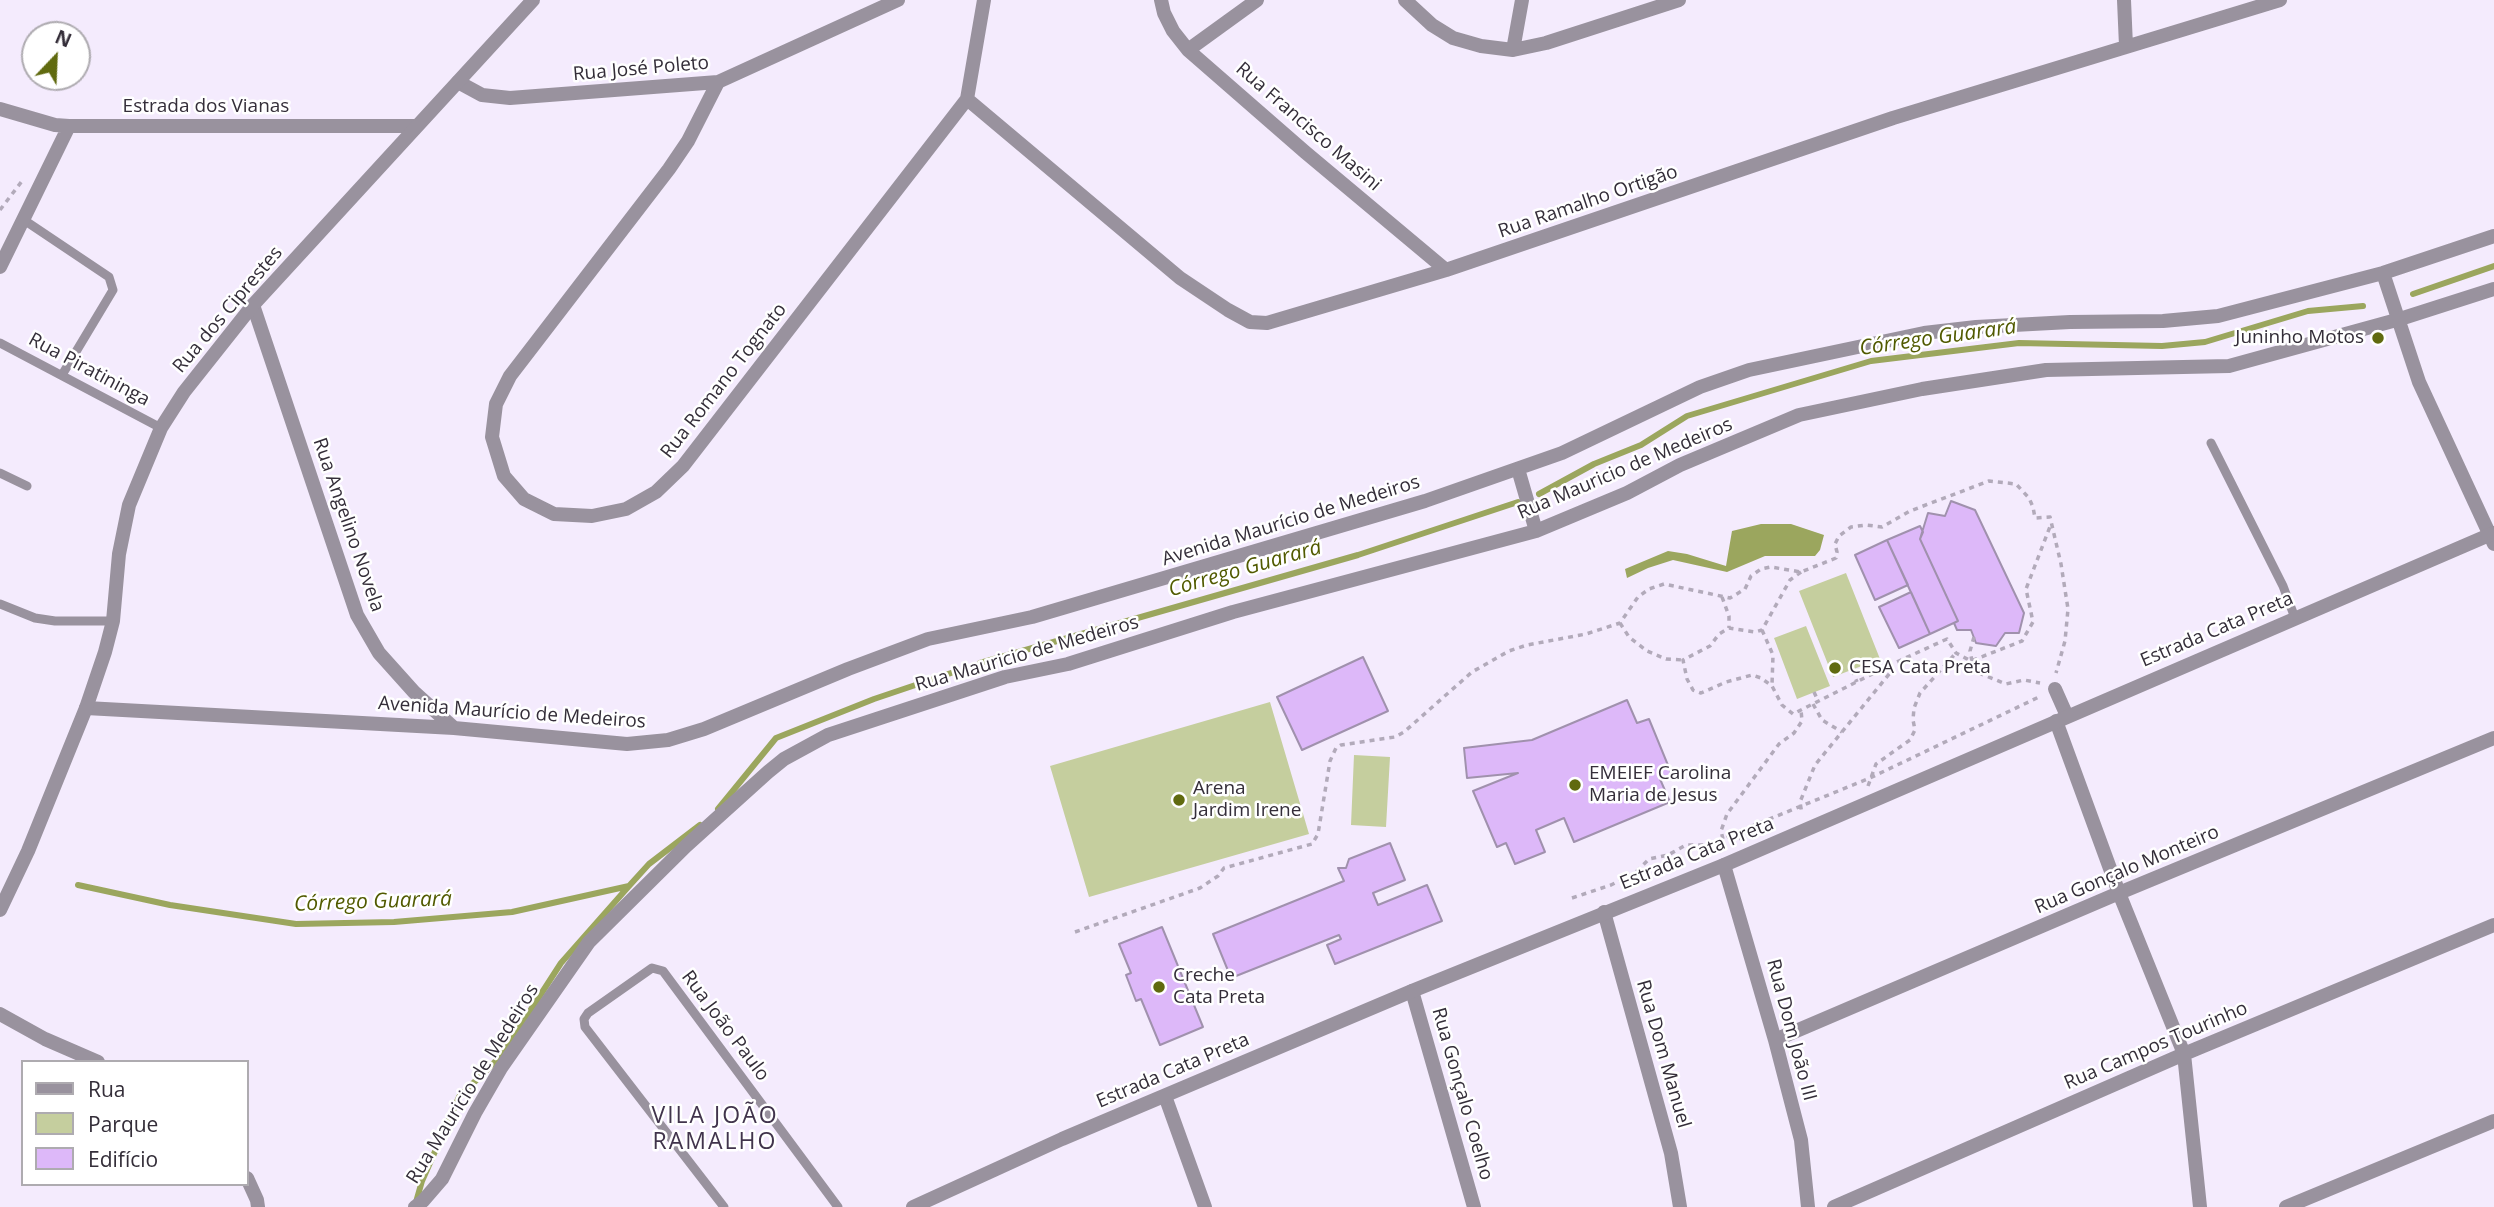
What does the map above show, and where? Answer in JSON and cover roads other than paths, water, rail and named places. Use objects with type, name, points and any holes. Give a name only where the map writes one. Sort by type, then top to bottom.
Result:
[{"type":"street","name":"Rua dos Ciprestes","points":[[0,910],[28,851],[86,708],[113,621],[119,554],[129,505],[161,428],[184,392],[253,305],[533,0]]},
{"type":"street","name":"Rua José Poleto","points":[[458,82],[482,95],[510,98],[718,82],[898,0]]},
{"type":"street","name":"Rua Romano Tognato","points":[[718,82],[688,141],[669,169],[510,376],[496,404],[492,437],[504,475],[524,499],[554,514],[592,516],[626,509],[656,492],[683,466],[967,99],[984,0]]},
{"type":"street","name":"Rua Francisco Masini","points":[[1161,0],[1173,31],[1188,50],[1446,270]]},
{"type":"street","points":[[1188,50],[1257,0]]},
{"type":"street","points":[[1405,0],[1432,25],[1453,38],[1481,47],[1513,50],[1546,43],[1679,0]]},
{"type":"street","points":[[1513,50],[1522,0]]},
{"type":"street","points":[[2124,0],[2126,46]]},
{"type":"street","name":"Rua Ramalho Ortigão","points":[[967,99],[1180,278],[1250,322],[1267,323],[1446,270],[1893,118],[2280,0]]},
{"type":"street","name":"Estrada dos Vianas","points":[[0,109],[55,125],[69,126],[415,126]]},
{"type":"street","points":[[0,267],[69,126]]},
{"type":"street","name":"Avenida Maurício de Medeiros","points":[[86,708],[454,728],[626,744],[668,740],[704,729],[928,639],[1032,617],[1425,501],[1562,453],[1700,387],[1749,370],[1924,333],[2070,322],[2163,321],[2218,316],[2383,273],[2494,236]]},
{"type":"street","points":[[2383,273],[2419,382],[2493,537]]},
{"type":"street","name":"Rua Mauricio de Medeiros","points":[[419,1204],[442,1179],[501,1068],[589,942],[686,846],[784,759],[828,735],[1006,677],[1068,664],[1233,612],[1536,531],[1799,415],[1922,389],[2046,370],[2230,366],[2400,319],[2494,289]]},
{"type":"street","name":"Rua Angelino Novela","points":[[253,305],[357,615],[379,653],[414,692],[454,728]]},
{"type":"street","points":[[1518,469],[1536,531]]},
{"type":"street","name":"Estrada Cata Preta","points":[[913,1207],[1062,1139],[1604,912],[1724,865],[2295,618],[2493,537]]},
{"type":"street","points":[[2055,689],[2061,718],[2119,893],[2184,1054],[2200,1207]]},
{"type":"street","name":"Rua Gonçalo Monteiro","points":[[1775,1040],[2119,893],[2494,738]]},
{"type":"street","name":"Rua Dom João III","points":[[1724,865],[1801,1140],[1808,1207]]},
{"type":"street","name":"Rua Dom Manuel","points":[[1604,912],[1671,1153],[1680,1207]]},
{"type":"street","name":"Rua Campos Tourinho","points":[[1834,1207],[2184,1054],[2494,925]]},
{"type":"street","name":"Rua Gonçalo Coelho","points":[[1412,992],[1474,1207]]},
{"type":"street","points":[[0,1006],[5,1016],[45,1039],[93,1060]]},
{"type":"street","points":[[1165,1096],[1205,1207]]},
{"type":"street","points":[[2286,1207],[2494,1121]]},
{"type":"street","points":[[248,1180],[258,1207]]},
{"type":"lane","points":[[24,220],[109,277],[113,290],[62,376]]},
{"type":"lane","name":"Rua Piratininga","points":[[0,343],[161,428]]},
{"type":"lane","points":[[2211,443],[2283,586],[2295,618]]},
{"type":"lane","points":[[0,473],[27,486]]},
{"type":"lane","points":[[0,604],[35,618],[55,621],[113,621]]},
{"type":"lane","name":"Rua João Paulo","points":[[724,1207],[585,1027],[584,1019],[588,1013],[652,968],[663,971],[838,1207]]},
{"type":"waterway","name":"Córrego Guarará","points":[[2413,294],[2494,266]]},
{"type":"waterway","name":"Córrego Guarará","points":[[1539,494],[1594,464],[1641,445],[1687,416],[1871,361],[2019,343],[2162,346],[2205,342],[2308,311],[2363,306]]},
{"type":"waterway","name":"Córrego Guarará","points":[[980,663],[1358,555],[1518,502]]},
{"type":"waterway","name":"Córrego Guarará","points":[[718,809],[776,738],[874,699],[954,672]]},
{"type":"waterway","name":"Córrego Guarará","points":[[416,1202],[422,1181],[459,1097],[501,1056],[561,963],[629,886],[649,864],[700,825]]},
{"type":"waterway","name":"Córrego Guarará","points":[[78,885],[170,905],[296,924],[394,922],[512,912],[629,886]]},
{"type":"place","name":"Juninho Motos","points":[[2378,338]]},
{"type":"place","name":"CESA Cata Preta","points":[[1835,668]]},
{"type":"place","name":"EMEIEF Carolina Maria de Jesus","points":[[1575,785]]},
{"type":"place","name":"Arena Jardim Irene","points":[[1179,800]]},
{"type":"place","name":"Creche Cata Preta","points":[[1159,987]]},
{"type":"district","name":"VILA JOÃO RAMALHO","points":[[715,1129]]}]
